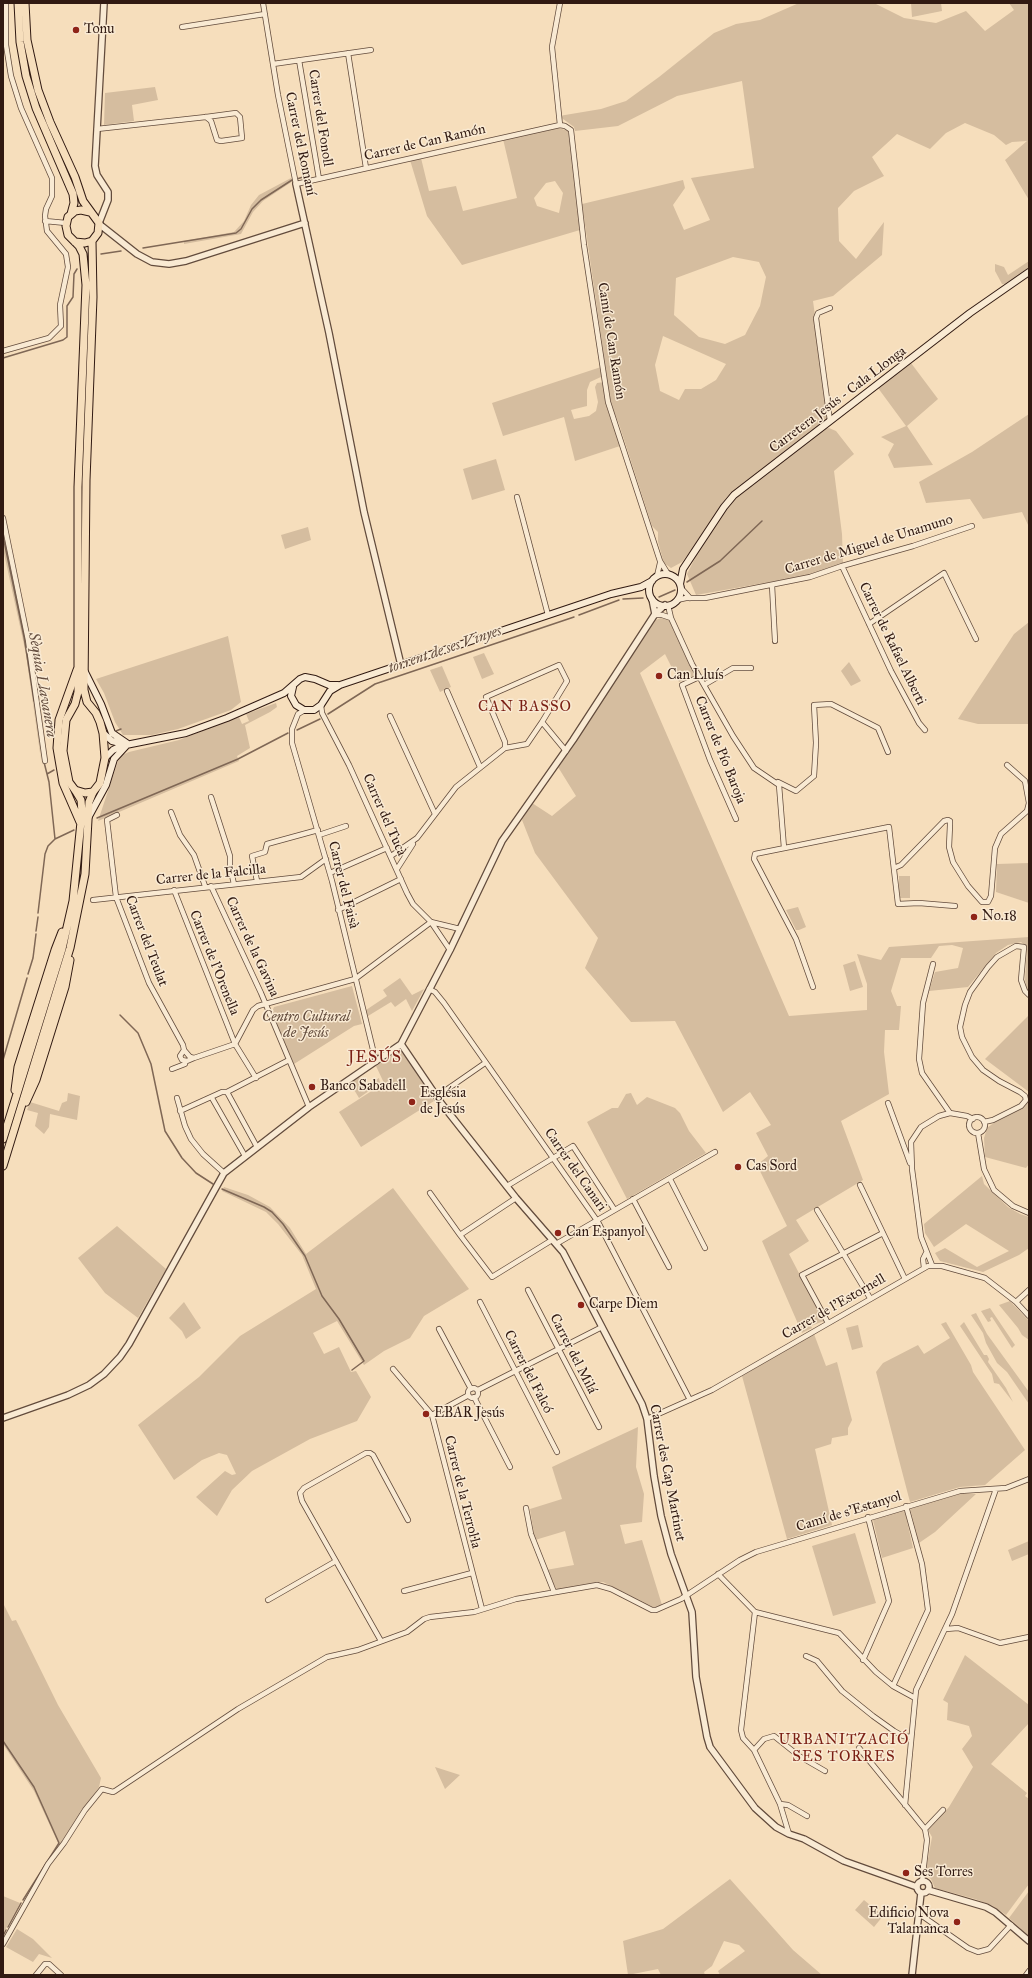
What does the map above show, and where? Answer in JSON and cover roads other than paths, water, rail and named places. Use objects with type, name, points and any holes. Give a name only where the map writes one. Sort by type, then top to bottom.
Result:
[{"type":"main road","points":[[3,1166],[70,948],[85,874],[88,802],[100,783],[105,758],[103,733],[99,717],[90,707],[84,695],[81,670],[78,487],[86,285],[83,254],[68,235],[66,223],[71,214],[74,203],[73,194],[36,108],[26,76],[20,42],[18,3]]},
{"type":"main road","points":[[3,1139],[52,982],[68,922],[77,873],[82,805],[67,776],[63,751],[65,724],[68,714],[73,708],[78,692],[81,670],[94,238],[99,223],[83,201],[75,177],[50,122],[38,90],[27,40],[26,3]]},
{"type":"main road","points":[[71,214],[78,210],[92,213]]},
{"type":"main road","points":[[75,242],[84,243],[94,238]]},
{"type":"main road","name":"Carretera Jesús - Cala Llonga","points":[[680,586],[683,568],[728,500],[970,313],[1029,272]]},
{"type":"main road","points":[[324,698],[333,689],[340,685],[614,592],[644,586],[657,576],[669,574],[683,568]]},
{"type":"main road","points":[[637,588],[658,604],[667,605],[677,600],[680,586],[677,579],[669,574]]},
{"type":"main road","points":[[651,598],[649,588],[652,581]]},
{"type":"main road","points":[[81,670],[101,704],[112,733],[128,744]]},
{"type":"main road","points":[[81,670],[59,720],[57,748],[63,783],[81,824]]},
{"type":"main road","points":[[294,703],[291,691],[296,682],[305,677],[315,679],[329,685],[340,685]]},
{"type":"main road","points":[[278,696],[305,710],[313,710],[321,705],[324,698],[325,692],[320,682]]},
{"type":"main road","points":[[105,758],[112,750],[128,744],[159,739],[193,730],[278,696],[293,687]]},
{"type":"main road","points":[[73,708],[81,706],[90,707]]},
{"type":"main road","points":[[103,733],[116,743],[128,744]]},
{"type":"main road","points":[[88,818],[106,785],[114,759],[128,744]]},
{"type":"main road","points":[[75,790],[85,793],[93,792]]},
{"type":"street","points":[[3,351],[49,338],[61,326],[60,305],[63,286],[68,274],[68,260],[60,246],[49,236],[46,220],[46,209],[52,196],[52,178],[26,121],[11,76],[6,45],[6,3]]},
{"type":"street","points":[[104,3],[96,170],[108,196],[108,204],[99,223],[144,258],[160,264],[186,261],[305,223]]},
{"type":"street","name":"Carrer del Romaní","points":[[264,3],[273,64],[296,184],[319,288],[364,512],[401,665]]},
{"type":"street","points":[[560,3],[552,47],[560,125]]},
{"type":"street","points":[[182,27],[265,14]]},
{"type":"street","points":[[273,64],[371,50]]},
{"type":"street","points":[[348,54],[366,168]]},
{"type":"street","name":"Carrer del Fonoll","points":[[299,60],[319,179]]},
{"type":"street","points":[[97,129],[236,113],[240,117],[242,138],[221,141],[217,140],[211,121],[206,117]]},
{"type":"street","name":"Carrer de Can Ramón","points":[[296,184],[560,125]]},
{"type":"street","name":"Camí de Can Ramón","points":[[560,125],[569,128],[573,137],[584,245],[608,402],[660,561],[669,574]]},
{"type":"street","points":[[92,213],[104,211]]},
{"type":"street","points":[[46,220],[66,223]]},
{"type":"street","points":[[94,238],[112,233]]},
{"type":"street","points":[[830,308],[818,313],[816,318],[830,421]]},
{"type":"street","points":[[517,497],[548,615]]},
{"type":"street","points":[[3,518],[28,640],[45,761]]},
{"type":"street","name":"Carrer de Miguel de Unamuno","points":[[677,600],[705,598],[810,577],[842,566],[913,546],[972,526]]},
{"type":"street","name":"Camí de Can Ramón","points":[[657,576],[660,561]]},
{"type":"street","name":"Carrer de Rafael Alberti","points":[[842,566],[919,724],[925,730]]},
{"type":"street","points":[[869,624],[944,573],[976,639]]},
{"type":"street","name":"Carrer de Miguel de Unamuno","points":[[772,585],[775,641]]},
{"type":"street","points":[[680,586],[690,598]]},
{"type":"street","points":[[651,598],[654,614]]},
{"type":"street","points":[[3,1418],[77,1391],[97,1380],[112,1366],[129,1344],[224,1173],[309,1107],[401,1044],[450,950],[502,841],[566,750],[654,614],[667,605],[671,618],[704,685],[750,763],[777,782],[796,791],[814,776],[816,743],[814,704],[831,704],[878,728],[888,752]]},
{"type":"street","points":[[654,614],[671,618]]},
{"type":"street","points":[[397,869],[417,838],[456,787],[505,748],[527,744],[566,685],[567,678],[559,665],[487,696],[487,701],[505,742],[505,748]]},
{"type":"street","points":[[704,685],[733,668],[750,668]]},
{"type":"street","name":"Carrer de Pío Baroja","points":[[700,676],[682,685],[710,760],[736,819]]},
{"type":"street","points":[[447,691],[480,767]]},
{"type":"street","points":[[294,703],[298,714],[305,710]]},
{"type":"street","name":"Carrer del Tucà","points":[[321,705],[322,713],[349,765],[413,904],[431,922],[450,950]]},
{"type":"street","points":[[313,710],[322,713]]},
{"type":"street","name":"Carrer del Faisà","points":[[298,714],[292,729],[292,742],[330,873],[376,1062]]},
{"type":"street","points":[[390,716],[435,814]]},
{"type":"street","points":[[542,722],[566,750]]},
{"type":"street","points":[[894,868],[901,865],[944,821],[948,820],[950,821],[948,847],[953,862],[968,886],[982,902],[988,902],[991,896],[995,848],[1001,834],[1027,811],[1029,802],[1025,781],[1008,765]]},
{"type":"street","points":[[777,782],[780,789],[784,848]]},
{"type":"street","points":[[211,798],[230,856],[230,867],[234,884]]},
{"type":"street","points":[[171,812],[180,835],[194,855],[205,886]]},
{"type":"street","name":"Carrer del Teulat","points":[[117,815],[107,820],[116,897],[149,983],[183,1045],[184,1050]]},
{"type":"street","points":[[257,881],[252,856],[265,852],[265,846],[267,844],[346,826]]},
{"type":"street","points":[[813,987],[796,939],[754,859],[755,854],[889,826],[898,904],[919,903],[955,906]]},
{"type":"street","points":[[391,856],[417,838]]},
{"type":"street","points":[[330,873],[387,848]]},
{"type":"street","name":"Carrer de la Falcilla","points":[[93,900],[205,886],[301,877],[326,859]]},
{"type":"street","points":[[338,910],[401,879]]},
{"type":"street","name":"Carrer de la Gavina","points":[[211,886],[266,1004],[309,1107]]},
{"type":"street","name":"Carrer de l'Orenella","points":[[174,890],[235,1044],[256,1078]]},
{"type":"street","points":[[172,1069],[185,1064],[185,1062],[194,1058],[235,1044],[253,1010],[258,1006],[355,979],[431,922],[460,929]]},
{"type":"street","points":[[984,1122],[993,1120],[1021,1106],[1026,1100],[1025,1096],[1020,1092],[999,1081],[983,1070],[972,1057],[962,1037],[960,1027],[965,1005],[970,992],[988,967],[997,957],[1016,946],[1024,947],[1021,980],[1025,991],[1029,995]]},
{"type":"street","points":[[933,964],[923,1003],[919,1059],[922,1073],[950,1113]]},
{"type":"street","name":"Carrer del Canari","points":[[429,989],[435,992],[596,1220],[690,1400]]},
{"type":"street","name":"Carrer des Cap Martinet","points":[[401,1044],[436,1097],[516,1198],[567,1258],[642,1404],[647,1419],[654,1476],[661,1516],[671,1554],[694,1623],[696,1677],[710,1747],[755,1808],[776,1827],[789,1834],[804,1839],[844,1861],[917,1887]]},
{"type":"street","points":[[185,1062],[180,1056],[184,1050],[190,1057],[194,1058]]},
{"type":"street","points":[[180,1111],[212,1098],[222,1092],[228,1092],[289,1060]]},
{"type":"street","points":[[436,1097],[485,1063]]},
{"type":"street","points":[[228,1092],[258,1147]]},
{"type":"street","points":[[177,1098],[185,1126],[191,1139],[203,1154],[224,1173]]},
{"type":"street","points":[[212,1098],[245,1156]]},
{"type":"street","points":[[888,1103],[912,1169]]},
{"type":"street","points":[[984,1122],[979,1118],[973,1119],[967,1116],[950,1113],[929,1121],[914,1135],[911,1142],[912,1169],[921,1237],[932,1265],[942,1266],[985,1278],[1016,1302],[1029,1316]]},
{"type":"street","points":[[973,1119],[970,1123],[970,1128],[978,1133]]},
{"type":"street","points":[[978,1133],[984,1129],[984,1122]]},
{"type":"street","points":[[978,1133],[984,1169],[994,1190],[1013,1206],[1029,1213]]},
{"type":"street","points":[[507,1186],[571,1147],[575,1148],[614,1209]]},
{"type":"street","points":[[430,1193],[492,1277],[670,1179],[715,1152]]},
{"type":"street","points":[[670,1179],[705,1248]]},
{"type":"street","points":[[860,1185],[905,1279]]},
{"type":"street","points":[[460,1235],[516,1198]]},
{"type":"street","points":[[633,1199],[669,1267]]},
{"type":"street","points":[[817,1210],[870,1298]]},
{"type":"street","points":[[828,1323],[802,1276],[883,1233]]},
{"type":"street","points":[[924,1268],[923,1259],[926,1253]]},
{"type":"street","name":"Carrer de l'Estornell","points":[[647,1419],[716,1387],[870,1298],[932,1265]]},
{"type":"street","name":"Carrer del Milá","points":[[528,1290],[599,1427]]},
{"type":"street","points":[[1016,1302],[1029,1290]]},
{"type":"street","name":"Carrer del Falcó","points":[[480,1302],[557,1452]]},
{"type":"street","points":[[471,1390],[478,1390],[602,1327]]},
{"type":"street","points":[[439,1329],[471,1390]]},
{"type":"street","name":"Carrer de la Terrol·la","points":[[393,1369],[432,1415],[482,1609]]},
{"type":"street","points":[[432,1415],[467,1396],[471,1390]]},
{"type":"street","points":[[474,1397],[477,1395],[478,1390]]},
{"type":"street","points":[[467,1396],[474,1397]]},
{"type":"street","points":[[474,1397],[510,1468]]},
{"type":"street","points":[[380,1641],[302,1501],[300,1493],[304,1488],[370,1452],[408,1520]]},
{"type":"street","name":"Camí de s'Estanyol","points":[[3,1944],[48,1864],[64,1843],[85,1810],[102,1789],[112,1792],[115,1791],[238,1708],[327,1657],[358,1650],[407,1632],[424,1619],[455,1613],[474,1612],[516,1599],[554,1592],[602,1586],[652,1610],[656,1610],[686,1596],[751,1553],[868,1517],[960,1491],[996,1489],[1017,1485],[1029,1479]]},
{"type":"street","points":[[905,1805],[914,1698],[916,1690],[946,1629],[996,1489]]},
{"type":"street","points":[[893,1686],[928,1610],[922,1564],[906,1506]]},
{"type":"street","points":[[526,1508],[531,1534],[554,1592]]},
{"type":"street","points":[[863,1660],[889,1601],[868,1517]]},
{"type":"street","points":[[268,1600],[336,1561]]},
{"type":"street","points":[[404,1591],[472,1573]]},
{"type":"street","points":[[718,1574],[755,1612],[834,1630],[839,1633],[863,1660],[893,1686],[914,1698]]},
{"type":"street","points":[[755,1612],[741,1730],[743,1738],[754,1750],[780,1804],[789,1834]]},
{"type":"street","points":[[946,1629],[958,1628],[1000,1643],[1029,1637]]},
{"type":"street","points":[[806,1656],[817,1662],[842,1691],[873,1716],[894,1732],[903,1736],[911,1737]]},
{"type":"street","points":[[754,1750],[764,1739],[774,1736],[799,1756],[825,1771]]},
{"type":"street","points":[[859,1748],[925,1829],[927,1840],[922,1882],[917,1887],[921,1893],[912,1975]]},
{"type":"street","points":[[780,1804],[788,1805],[808,1816]]},
{"type":"street","points":[[925,1829],[943,1810]]},
{"type":"street","points":[[922,1882],[928,1885],[928,1890]]},
{"type":"street","points":[[921,1893],[928,1890],[986,1907],[995,1912],[1029,1941]]},
{"type":"street","points":[[918,1913],[968,1948],[978,1952],[989,1949],[1011,1925]]},
{"type":"street","points":[[36,1975],[45,1964],[49,1964],[61,1975]]},
{"type":"street","points":[[1026,1975],[1029,1971]]},
{"type":"waterway","points":[[297,179],[303,177]]},
{"type":"waterway","points":[[143,248],[236,233],[241,229],[252,209],[261,200],[292,180]]},
{"type":"waterway","points":[[101,254],[121,251]]},
{"type":"waterway","points":[[3,358],[63,340],[67,337],[67,306],[73,297],[74,274],[77,269]]},
{"type":"waterway","name":"torrent de ses Vinyes","points":[[687,582],[720,561],[762,521]]},
{"type":"waterway","name":"Sèquia Llavanera","points":[[3,536],[24,637],[34,701]]},
{"type":"waterway","name":"torrent de ses Vinyes","points":[[659,597],[675,590]]},
{"type":"waterway","name":"torrent de ses Vinyes","points":[[623,599],[643,598]]},
{"type":"waterway","name":"torrent de ses Vinyes","points":[[579,615],[619,600]]},
{"type":"waterway","name":"torrent de ses Vinyes","points":[[328,714],[375,684],[574,617]]},
{"type":"waterway","name":"torrent de ses Vinyes","points":[[297,730],[320,719]]},
{"type":"waterway","points":[[116,731],[121,729]]},
{"type":"waterway","name":"torrent de ses Vinyes","points":[[97,818],[238,759],[288,733]]},
{"type":"waterway","name":"Sèquia Llavanera","points":[[44,762],[49,782],[55,839]]},
{"type":"waterway","points":[[47,774],[54,770]]},
{"type":"waterway","name":"torrent de ses Vinyes","points":[[38,913],[45,854],[48,846],[55,839],[74,830]]},
{"type":"waterway","name":"torrent de ses Vinyes","points":[[36,931],[38,917]]},
{"type":"waterway","name":"torrent de ses Vinyes","points":[[28,974],[33,958],[36,934]]},
{"type":"waterway","name":"torrent de ses Vinyes","points":[[3,1060],[27,978]]},
{"type":"waterway","points":[[120,1015],[138,1033],[151,1064],[165,1131],[182,1158],[196,1173],[213,1184]]},
{"type":"waterway","points":[[222,1189],[264,1207],[272,1212],[283,1224],[305,1256],[322,1296],[339,1319],[364,1361],[352,1370]]},
{"type":"waterway","points":[[3,1741],[34,1787],[59,1843],[23,1900]]},
{"type":"waterway","points":[[8,1927],[21,1903]]},
{"type":"waterway","points":[[3,1936],[6,1930]]},
{"type":"place","name":"Tonu","points":[[76,30]]},
{"type":"place","name":"Can Lluís","points":[[659,676]]},
{"type":"place","name":"No.18","points":[[974,917]]},
{"type":"place","name":"Banco Sabadell","points":[[312,1087]]},
{"type":"place","name":"Església de Jesús","points":[[412,1102]]},
{"type":"place","name":"Cas Sord","points":[[738,1167]]},
{"type":"place","name":"Can Espanyol","points":[[558,1233]]},
{"type":"place","name":"Carpe Diem","points":[[581,1305]]},
{"type":"place","name":"EBAR Jesús","points":[[426,1414]]},
{"type":"place","name":"Ses Torres","points":[[906,1873]]},
{"type":"place","name":"Edificio Nova Talamanca","points":[[957,1922]]},
{"type":"district","name":"CAN BASSO","points":[[525,707]]},
{"type":"district","name":"JESÚS","points":[[375,1058]]},
{"type":"district","name":"URBANITZACIÓ SES TORRES","points":[[844,1748]]},
{"type":"park label","name":"Centro Cultural de Jesús","points":[[306,1026]]}]
